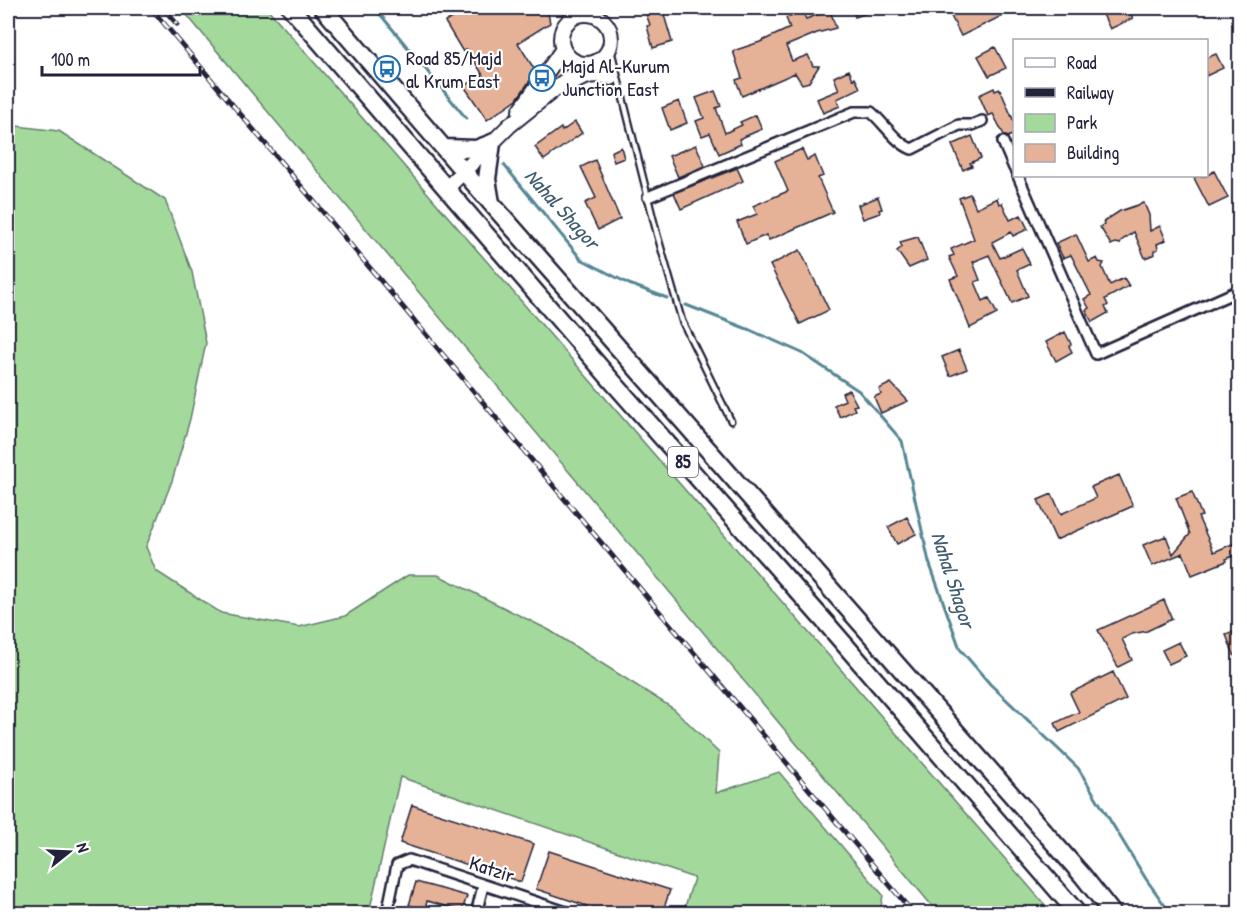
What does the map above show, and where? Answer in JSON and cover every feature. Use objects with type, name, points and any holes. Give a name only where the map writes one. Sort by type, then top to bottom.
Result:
[{"type":"highway","name":"85","points":[[291,8],[612,381],[1078,914]]},
{"type":"highway","name":"85","points":[[322,8],[1083,876],[1113,914]]},
{"type":"highway","points":[[445,148],[476,149],[492,143],[487,179],[492,203]]},
{"type":"street","points":[[446,189],[510,125],[542,99],[604,56],[610,46],[610,33],[600,14],[574,13],[562,33],[563,49],[510,125]]},
{"type":"street","points":[[563,49],[574,61],[592,63]]},
{"type":"street","points":[[542,99],[585,76],[601,74],[611,78]]},
{"type":"street","points":[[648,197],[854,112],[871,112],[904,146],[912,149],[959,125],[982,121]]},
{"type":"street","points":[[1003,142],[1013,166]]},
{"type":"street","points":[[1018,177],[1096,354],[1239,290]]},
{"type":"street","name":"Katzir","points":[[387,914],[397,865],[410,860],[568,913]]},
{"type":"street","points":[[476,914],[483,886]]},
{"type":"lane","points":[[610,46],[682,321],[731,421]]},
{"type":"lane","points":[[592,63],[611,78],[622,91]]},
{"type":"green space","points":[[181,8],[267,8],[1052,913],[938,913]]},
{"type":"green space","points":[[8,125],[59,131],[165,200],[192,272],[206,343],[190,419],[172,481],[146,547],[156,571],[221,613],[299,627],[345,616],[408,575],[438,575],[549,630],[674,709],[719,753],[716,793],[779,772],[883,895],[880,913],[683,913],[694,878],[400,777],[369,913],[8,913]]},
{"type":"building","points":[[468,8],[547,8],[550,23],[518,43],[536,72],[517,99],[487,120],[464,86],[483,75],[467,49],[463,52],[445,22]]},
{"type":"building","points":[[644,8],[662,8],[672,42],[653,48],[647,26],[650,25]]},
{"type":"building","points":[[852,8],[878,8],[879,9],[855,17]]},
{"type":"building","points":[[958,8],[1018,8],[961,36],[949,12]]},
{"type":"building","points":[[1100,8],[1127,8],[1133,18],[1110,29]]},
{"type":"building","points":[[830,10],[836,28],[786,46],[792,61],[808,55],[813,66],[819,66],[809,82],[802,84],[795,73],[742,96],[736,80],[742,78],[733,51],[790,28],[786,18],[802,11],[806,19]]},
{"type":"building","points":[[995,47],[1006,68],[989,76],[978,56]]},
{"type":"building","points":[[1216,54],[1223,68],[1208,75],[1208,57]]},
{"type":"building","points":[[849,70],[860,88],[837,99],[840,106],[823,113],[817,99],[839,90],[834,77]]},
{"type":"building","points":[[994,88],[995,91],[1000,89],[1013,120],[1013,134],[1008,137],[1004,135],[993,114],[988,116],[979,95]]},
{"type":"building","points":[[715,91],[721,106],[716,108],[725,133],[742,125],[740,122],[756,115],[762,129],[739,139],[741,144],[719,154],[710,133],[702,136],[696,121],[704,118],[696,98]]},
{"type":"building","points":[[679,101],[687,123],[670,130],[662,108]]},
{"type":"building","points":[[575,122],[582,133],[544,160],[535,147],[561,128],[562,131]]},
{"type":"building","points":[[972,136],[981,158],[970,163],[972,166],[963,170],[952,145]]},
{"type":"building","points":[[696,145],[705,166],[678,177],[669,156]]},
{"type":"building","points":[[621,147],[624,158],[614,162],[611,152]]},
{"type":"building","points":[[802,149],[807,160],[815,156],[823,176],[818,178],[833,212],[769,240],[766,235],[746,244],[737,222],[757,214],[753,206],[788,191],[775,161]]},
{"type":"building","points":[[595,160],[620,219],[598,230],[585,203],[596,198],[581,167]]},
{"type":"building","points":[[737,168],[743,181],[681,209],[674,193]]},
{"type":"building","points":[[1214,171],[1228,198],[1209,207],[1194,178],[1208,177]]},
{"type":"building","points":[[970,194],[976,208],[997,198],[1010,220],[1021,215],[1028,229],[1013,236],[1011,232],[992,242],[1000,258],[1022,248],[1030,264],[1017,270],[1028,296],[1012,303],[989,255],[973,262],[980,280],[975,282],[983,301],[989,298],[997,314],[970,328],[950,279],[958,276],[949,257],[954,255],[951,249],[974,239],[959,198]]},
{"type":"building","points":[[878,197],[882,209],[879,210],[880,213],[863,219],[858,205]]},
{"type":"building","points":[[1144,203],[1149,215],[1150,231],[1160,226],[1166,240],[1157,244],[1158,249],[1154,251],[1155,254],[1145,258],[1134,232],[1120,244],[1111,245],[1100,227],[1104,224],[1103,222],[1120,211]]},
{"type":"building","points":[[1076,234],[1089,262],[1097,258],[1099,262],[1104,263],[1102,267],[1110,285],[1124,278],[1129,286],[1105,299],[1108,313],[1092,322],[1084,299],[1091,295],[1071,255],[1063,258],[1056,243]]},
{"type":"building","points":[[918,237],[927,260],[909,268],[897,251],[902,247],[900,242]]},
{"type":"building","points":[[800,250],[829,310],[800,324],[770,265]]},
{"type":"building","points":[[1065,332],[1072,352],[1056,361],[1046,342]]},
{"type":"building","points":[[959,350],[967,369],[950,376],[942,357]]},
{"type":"building","points":[[891,383],[908,401],[881,413],[874,397],[881,394],[879,389]]},
{"type":"building","points":[[849,390],[857,405],[853,406],[855,410],[840,417],[834,405],[845,400],[842,393]]},
{"type":"building","points":[[1119,475],[1133,506],[1056,540],[1038,500],[1052,494],[1061,514],[1096,498],[1091,487]]},
{"type":"building","points":[[1192,492],[1202,516],[1198,517],[1214,552],[1239,541],[1239,553],[1226,559],[1227,561],[1192,575],[1183,553],[1152,566],[1143,545],[1166,536],[1173,554],[1190,534],[1176,498]]},
{"type":"building","points":[[907,517],[916,534],[897,544],[888,527]]},
{"type":"building","points":[[1164,600],[1172,619],[1147,631],[1122,639],[1132,660],[1118,667],[1098,630]]},
{"type":"building","points":[[1239,630],[1239,667],[1226,635]]},
{"type":"building","points":[[1179,642],[1186,656],[1169,664],[1162,650]]},
{"type":"building","points":[[1113,672],[1126,699],[1059,732],[1055,723],[1079,712],[1070,693]]},
{"type":"building","points":[[412,805],[534,844],[521,882],[400,843]]},
{"type":"building","points":[[549,851],[670,890],[662,914],[611,914],[536,889]]},
{"type":"building","points":[[416,882],[467,896],[462,911],[427,901],[425,910],[409,905]]},
{"type":"waterway","name":"Nahal Shagor","points":[[375,8],[466,118]]},
{"type":"waterway","name":"Nahal Shagor","points":[[504,165],[581,259],[629,284],[667,298]]},
{"type":"waterway","name":"Nahal Shagor","points":[[686,305],[802,353],[859,391],[902,441],[929,562],[960,649],[990,684],[1078,768],[1146,879],[1171,914]]},
{"type":"railway","points":[[151,8],[914,914]]},
{"type":"railway","points":[[163,8],[177,24]]},
{"type":"place","name":"Road 85/Majd al Krum East","points":[[387,69]]},
{"type":"place","name":"Majd Al-Kurum Junction East","points":[[542,78]]}]
